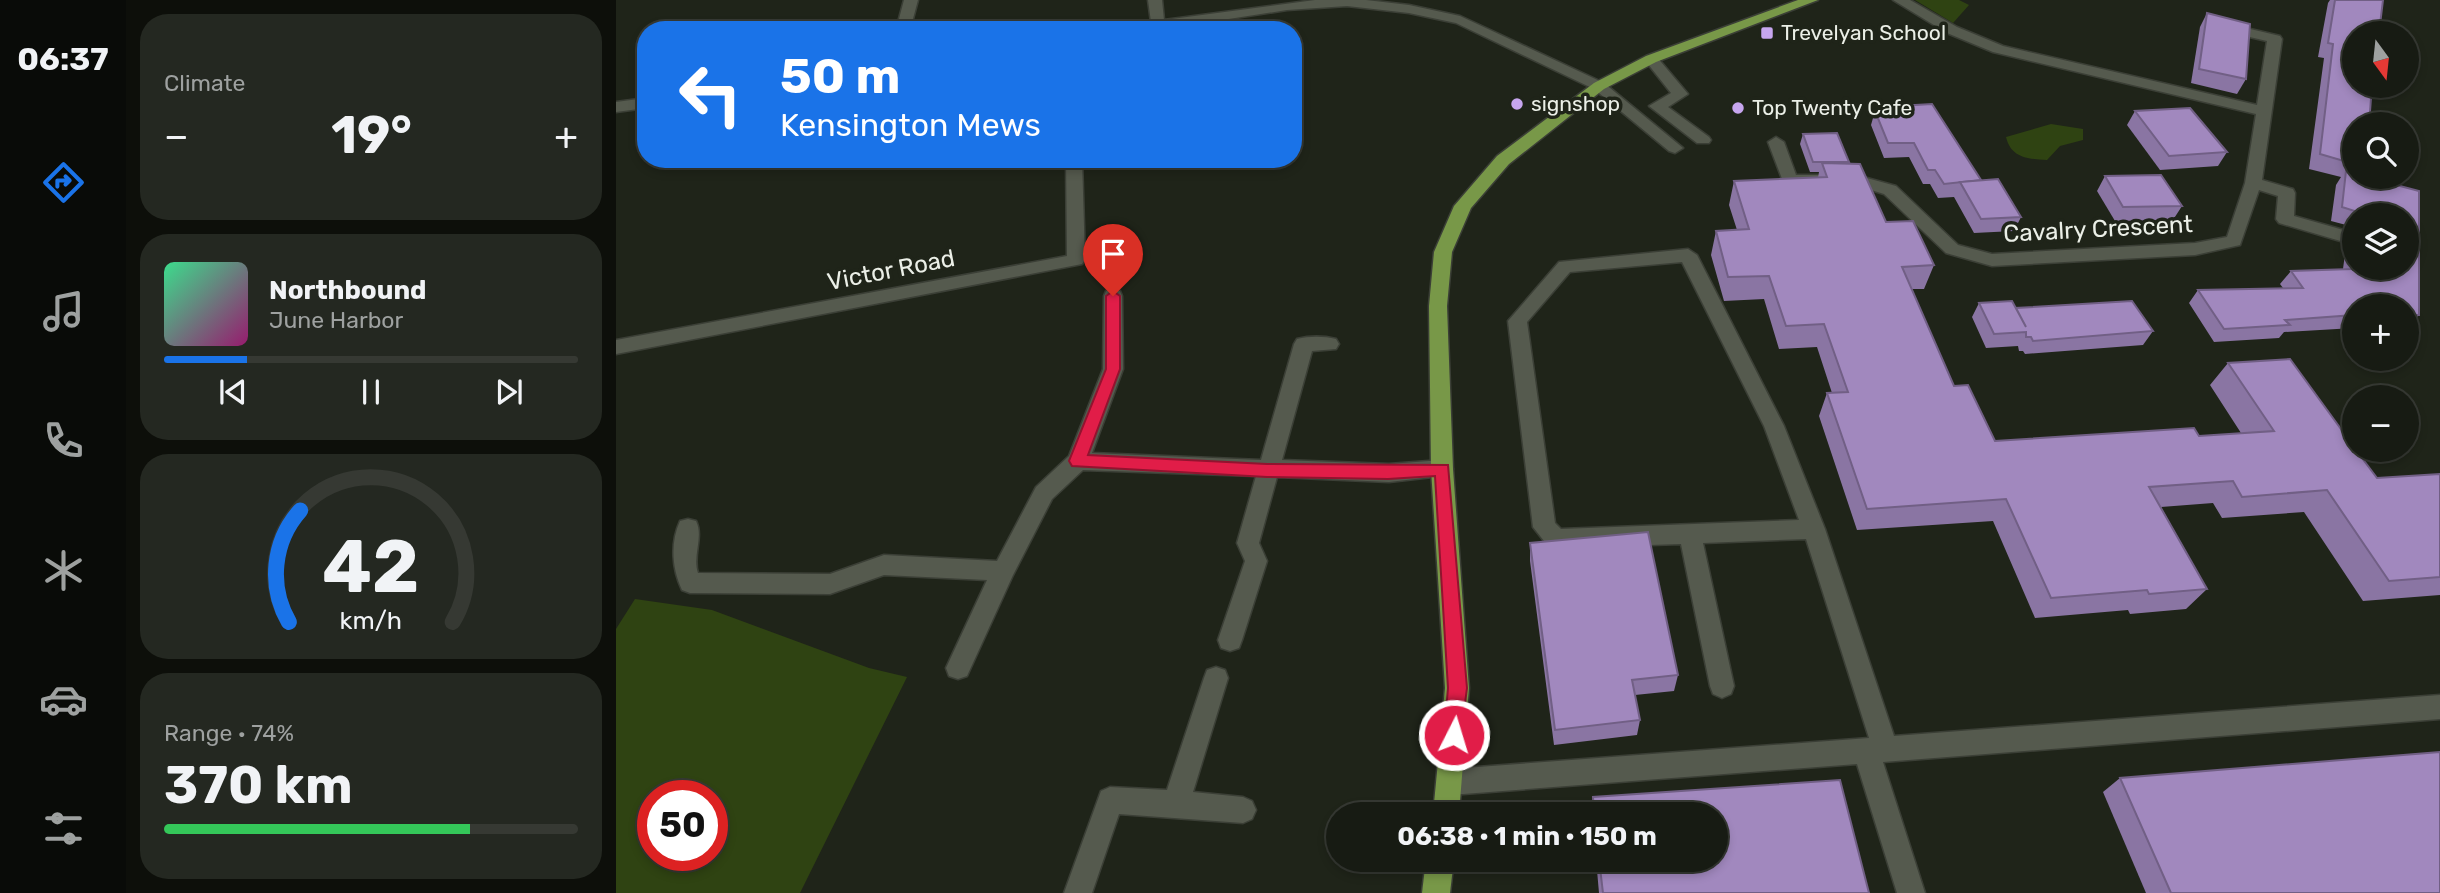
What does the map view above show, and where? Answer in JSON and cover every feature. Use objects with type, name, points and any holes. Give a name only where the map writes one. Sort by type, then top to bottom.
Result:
[{"type":"main road","points":[[1448,802],[1457,688],[1442,469],[1438,306],[1443,253],[1463,206],[1503,160],[1599,86],[1651,59],[1802,1]]},
{"type":"main road","points":[[1436,893],[1438,872]]},
{"type":"street","points":[[905,21],[911,0]]},
{"type":"street","points":[[1155,0],[1158,21]]},
{"type":"street","points":[[1900,0],[1952,30],[1998,49],[2264,111]]},
{"type":"street","points":[[1186,21],[1299,5],[1348,2],[1409,9],[1460,20],[1599,86],[1675,148]]},
{"type":"street","name":"Cavalry Crescent","points":[[1776,142],[1790,180],[1856,180],[1890,190],[1952,248],[1992,260],[2195,249],[2235,241],[2253,183],[2275,40],[2246,32]]},
{"type":"street","points":[[1651,59],[1680,94],[1657,106],[1703,140]]},
{"type":"street","points":[[616,107],[637,104]]},
{"type":"street","name":"Victor Road","points":[[616,346],[1076,260],[1074,168]]},
{"type":"street","points":[[2253,183],[2287,193],[2285,219],[2342,236]]},
{"type":"street","points":[[1814,529],[1556,539],[1544,527],[1517,321],[1565,266],[1688,255],[1774,426],[1814,529],[1876,749],[1911,893]]},
{"type":"street","points":[[958,668],[1003,571],[1044,493],[1077,461],[1113,369],[1113,296]]},
{"type":"street","points":[[1230,640],[1256,561],[1248,543],[1304,344],[1329,344]]},
{"type":"street","points":[[1077,461],[1388,473],[1442,469]]},
{"type":"street","points":[[688,528],[684,565],[690,583],[830,584],[884,565],[1003,571]]},
{"type":"street","points":[[1690,534],[1722,687]]},
{"type":"street","points":[[1176,804],[1216,678]]},
{"type":"street","points":[[1450,782],[2440,707]]},
{"type":"street","points":[[1078,893],[1110,800],[1243,810]]},
{"type":"green space","points":[[1915,0],[1959,0],[1969,5],[1953,23]]},
{"type":"green space","points":[[2051,124],[2083,129],[2083,140],[2060,146],[2047,160],[2021,156],[2008,144],[2006,137]]},
{"type":"green space","points":[[635,599],[712,610],[869,668],[907,677],[800,893],[616,893],[616,629]]},
{"type":"building","points":[[2335,0],[2383,0],[2380,21],[2342,21],[2342,98],[2371,98],[2370,112],[2342,112],[2342,160],[2320,154],[2333,44],[2328,43]]},
{"type":"building","points":[[2207,13],[2250,24],[2246,79],[2199,69]]},
{"type":"building","points":[[1932,104],[1981,180],[1944,184],[1935,170],[1928,170],[1914,143],[1888,143],[1875,111],[1901,110],[1899,106]]},
{"type":"building","points":[[2190,108],[2227,152],[2169,156],[2135,111]]},
{"type":"building","points":[[1837,133],[1849,162],[1813,162],[1803,134]]},
{"type":"building","points":[[1822,163],[1860,164],[1886,222],[1913,221],[1934,265],[1902,267],[1954,386],[1968,385],[1995,441],[2194,428],[2199,436],[2274,431],[2228,363],[2290,359],[2342,430],[2342,462],[2365,462],[2377,478],[2440,474],[2440,577],[2389,581],[2327,490],[2242,497],[2233,481],[2149,487],[2207,589],[2149,594],[2147,590],[2051,598],[2006,499],[1867,509],[1827,393],[1848,392],[1824,324],[1786,326],[1769,276],[1728,277],[1716,231],[1749,229],[1734,181],[1827,177]]},
{"type":"building","points":[[2161,175],[2182,206],[2123,207],[2105,176]]},
{"type":"building","points":[[1998,179],[2021,217],[1981,219],[1960,182]]},
{"type":"building","points":[[2344,189],[2419,191],[2419,203],[2342,203]]},
{"type":"building","points":[[2342,269],[2342,280],[2419,280],[2419,294],[2342,294],[2342,316],[2285,320],[2290,325],[2224,329],[2198,290],[2303,288],[2291,271]]},
{"type":"building","points":[[2012,301],[2026,327],[2016,308],[2132,301],[2153,331],[2033,341],[2031,337],[2026,337],[2026,332],[1994,334],[1979,303]]},
{"type":"building","points":[[1648,532],[1678,675],[1632,680],[1640,720],[1555,730],[1530,543]]},
{"type":"building","points":[[2440,752],[2440,893],[2171,893],[2120,778]]},
{"type":"building","points":[[1840,780],[1869,893],[1603,893],[1601,872],[1728,872],[1728,802],[1593,802],[1593,797]]},
{"type":"place","name":"Trevelyan School","points":[[1767,33]]},
{"type":"place","name":"signshop","points":[[1517,104]]},
{"type":"place","name":"Top Twenty Cafe","points":[[1738,108]]},
{"type":"route","points":[[1113,296],[1113,369],[1077,461],[1388,473],[1442,469],[1457,688],[1454,735]]}]
